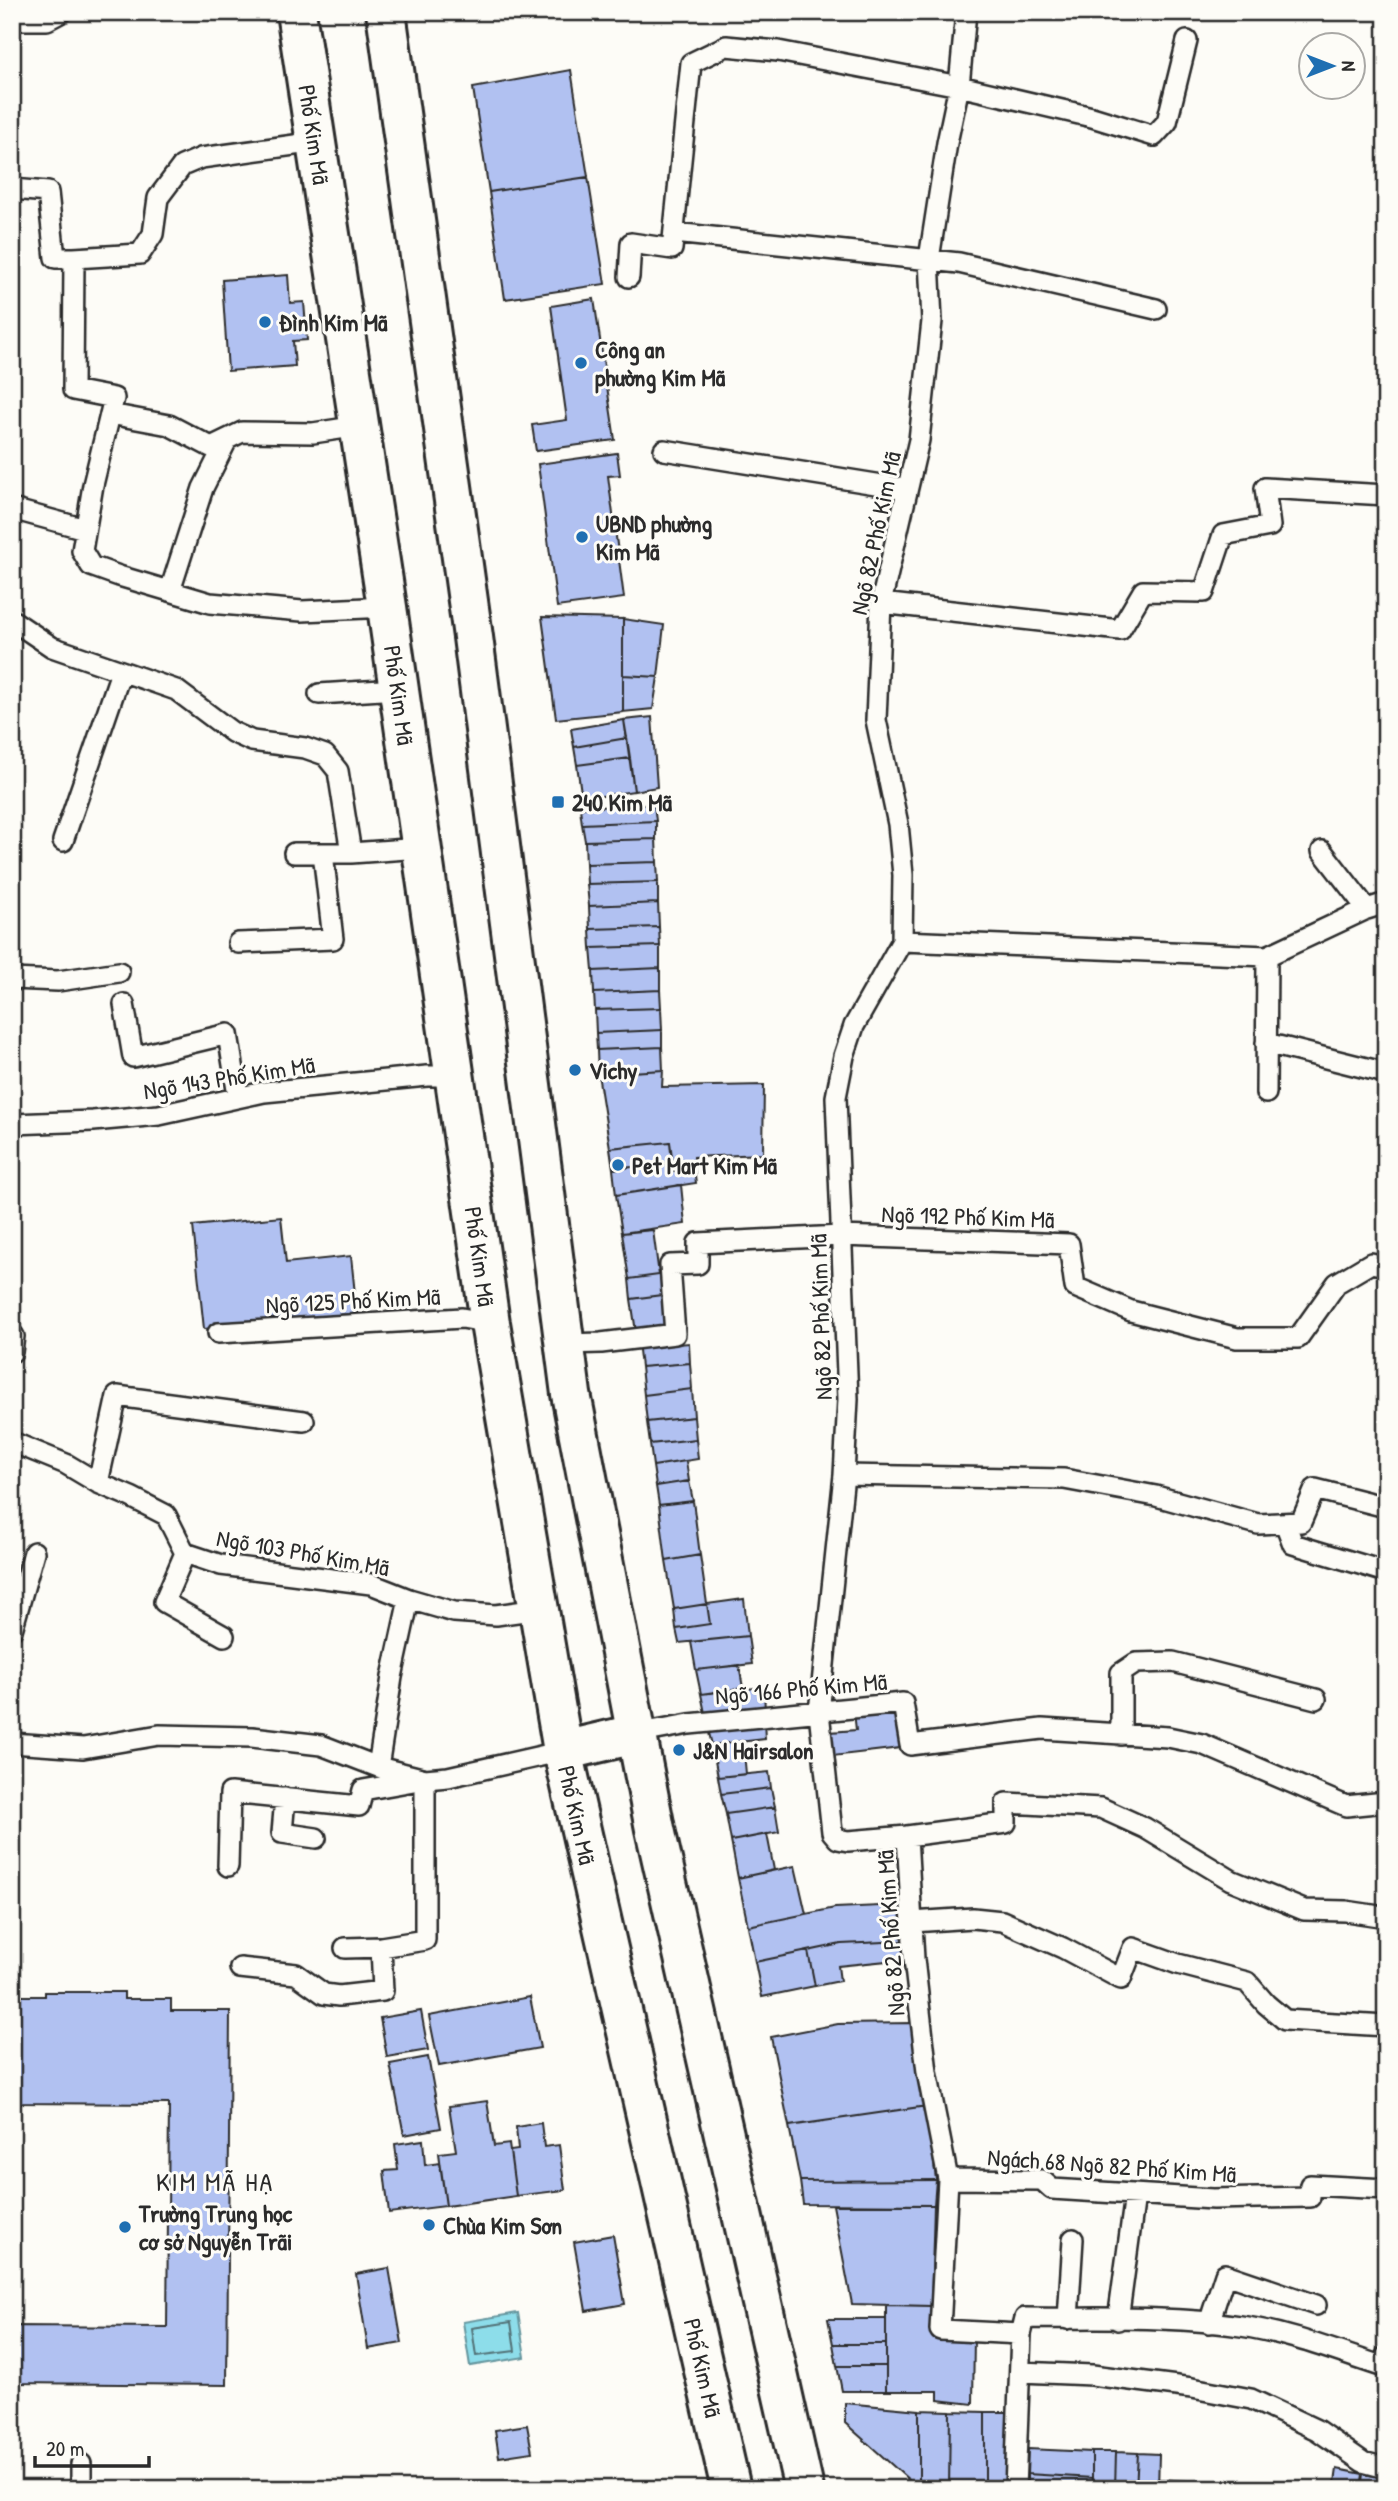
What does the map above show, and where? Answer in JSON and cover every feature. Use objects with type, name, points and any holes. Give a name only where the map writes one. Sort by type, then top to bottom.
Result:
[{"type":"main road","name":"Phố Kim Mã","points":[[296,12],[387,607],[490,1323],[563,1751],[731,2489]]},
{"type":"main road","points":[[386,12],[475,651],[573,1408],[635,1734],[804,2489]]},
{"type":"main road","points":[[563,1751],[635,1734]]},
{"type":"lane","points":[[12,20],[47,20],[62,12]]},
{"type":"lane","name":"Ngõ 82 Phố Kim Mã","points":[[966,12],[959,86],[929,259],[932,321],[919,440],[881,603],[876,720],[898,824],[903,876],[902,941],[854,1026],[844,1056],[836,1097],[848,1399],[844,1475],[819,1712],[832,1832],[838,1839],[848,1841],[907,1836],[912,1922],[927,2072],[948,2179],[940,2330],[1021,2334]]},
{"type":"lane","points":[[629,277],[631,243],[672,249],[691,62],[726,47],[778,51],[959,86],[1092,117],[1154,136],[1167,122],[1187,41]]},
{"type":"lane","points":[[12,189],[48,192],[55,258],[140,254],[153,234],[158,198],[182,166],[201,158],[316,142]]},
{"type":"lane","points":[[674,233],[929,259],[972,266],[1156,309]]},
{"type":"lane","points":[[74,258],[73,390],[114,398],[93,485],[82,551],[92,566],[210,603],[302,611],[387,607]]},
{"type":"lane","points":[[110,414],[169,425],[211,447],[242,432],[313,433],[359,426]]},
{"type":"lane","points":[[170,591],[203,488],[227,440]]},
{"type":"lane","points":[[664,450],[907,489]]},
{"type":"lane","points":[[881,603],[1120,630],[1143,591],[1204,592],[1223,535],[1270,526],[1265,488],[1386,495]]},
{"type":"lane","points":[[12,509],[85,529]]},
{"type":"lane","points":[[12,620],[52,647],[176,690],[232,732],[252,741],[305,748],[325,755],[338,771],[351,853]]},
{"type":"lane","points":[[63,841],[121,672]]},
{"type":"lane","points":[[319,694],[397,689]]},
{"type":"lane","points":[[294,853],[351,853],[422,848]]},
{"type":"lane","points":[[1322,851],[1367,909]]},
{"type":"lane","points":[[238,943],[333,939],[323,853]]},
{"type":"lane","points":[[902,941],[1267,956],[1367,909],[1386,903]]},
{"type":"lane","points":[[1266,1093],[1267,956]]},
{"type":"lane","points":[[12,979],[58,981],[119,972]]},
{"type":"lane","points":[[124,1004],[133,1058],[228,1034],[238,1096]]},
{"type":"lane","points":[[1266,1043],[1386,1073]]},
{"type":"lane","name":"Ngõ 143 Phố Kim Mã","points":[[12,1124],[159,1115],[238,1096],[427,1076],[453,1076]]},
{"type":"lane","name":"Ngõ 192 Phố Kim Mã","points":[[565,1343],[601,1343],[676,1334],[670,1265],[698,1264],[698,1243],[841,1236],[1069,1244],[1074,1287],[1131,1311],[1237,1338],[1298,1338],[1337,1283],[1371,1263],[1386,1266]]},
{"type":"lane","name":"Ngõ 125 Phố Kim Mã","points":[[218,1333],[462,1318],[490,1323]]},
{"type":"lane","points":[[98,1483],[117,1396],[304,1421]]},
{"type":"lane","name":"Ngõ 103 Phố Kim Mã","points":[[12,1442],[66,1464],[98,1483],[166,1515],[185,1553],[221,1565],[371,1584],[454,1612],[496,1615],[539,1609]]},
{"type":"lane","points":[[844,1475],[1064,1479],[1156,1496],[1258,1524],[1301,1522],[1315,1489],[1386,1507]]},
{"type":"lane","points":[[1285,1522],[1293,1544],[1386,1572]]},
{"type":"lane","points":[[14,1617],[34,1552]]},
{"type":"lane","points":[[185,1553],[164,1602],[225,1636]]},
{"type":"lane","points":[[378,1767],[392,1677],[409,1599]]},
{"type":"lane","points":[[1121,1735],[1121,1673],[1136,1663],[1173,1662],[1316,1699]]},
{"type":"lane","name":"Ngõ 166 Phố Kim Mã","points":[[635,1734],[690,1724],[903,1703],[910,1745],[1042,1730],[1168,1737],[1202,1744],[1346,1806],[1386,1802]]},
{"type":"lane","points":[[12,1743],[83,1748],[159,1735],[252,1737],[321,1745],[378,1767],[425,1779]]},
{"type":"lane","points":[[228,1866],[230,1793],[359,1806],[363,1790],[448,1777],[563,1751]]},
{"type":"lane","points":[[345,1948],[381,1947],[425,1940],[425,1779]]},
{"type":"lane","points":[[285,1798],[282,1833],[316,1838]]},
{"type":"lane","points":[[907,1836],[1006,1824],[1006,1803],[1101,1808],[1145,1828],[1231,1880],[1304,1910],[1386,1917]]},
{"type":"lane","points":[[912,1922],[973,1918],[1002,1921],[1121,1979],[1133,1948],[1178,1964],[1247,1982],[1266,2004],[1286,2020],[1386,2026]]},
{"type":"lane","points":[[240,1968],[296,1974],[324,1993],[338,1996],[383,1991],[381,1947]]},
{"type":"lane","name":"Ngách 68 Ngõ 82 Phố Kim Mã","points":[[948,2179],[1042,2180],[1052,2189],[1213,2199],[1310,2197],[1310,2185],[1386,2189]]},
{"type":"lane","points":[[1118,2320],[1135,2194]]},
{"type":"lane","points":[[1068,2319],[1073,2239]]},
{"type":"lane","points":[[1209,2323],[1225,2274],[1316,2305]]},
{"type":"lane","points":[[1015,2489],[1021,2334],[1025,2318],[1189,2320],[1286,2335],[1381,2366],[1386,2356]]},
{"type":"lane","points":[[1020,2372],[1092,2375],[1251,2399],[1317,2430],[1363,2462],[1386,2468]]},
{"type":"lane","points":[[81,2464],[81,2489]]},
{"type":"water","points":[[518,2313],[525,2357],[470,2366],[463,2322]]},
{"type":"building","points":[[571,70],[588,177],[489,192],[473,88]]},
{"type":"building","points":[[588,177],[605,284],[505,299],[489,192]]},
{"type":"building","name":"Đình Kim Mã","points":[[288,275],[290,303],[304,302],[307,340],[293,341],[295,366],[228,371],[222,280]]},
{"type":"building","name":"Công an phường Kim Mã","points":[[594,299],[615,440],[536,451],[532,425],[567,420],[551,306]]},
{"type":"building","name":"UBND phường Kim Mã","points":[[617,453],[620,475],[608,476],[624,598],[557,607],[538,464]]},
{"type":"building","points":[[542,617],[623,619],[623,712],[556,719]]},
{"type":"building","points":[[623,619],[664,625],[658,677],[623,675]]},
{"type":"building","points":[[623,675],[658,677],[653,709],[623,712]]},
{"type":"building","points":[[652,717],[657,787],[634,791],[624,720]]},
{"type":"building","points":[[624,720],[627,738],[574,747],[571,729]]},
{"type":"building","points":[[627,738],[630,758],[577,765],[574,747]]},
{"type":"building","points":[[630,758],[634,791],[582,799],[577,765]]},
{"type":"building","points":[[654,804],[656,821],[582,824],[580,808]]},
{"type":"building","points":[[656,821],[656,839],[585,841],[582,824]]},
{"type":"building","points":[[656,839],[657,862],[586,864],[585,841]]},
{"type":"building","points":[[657,862],[658,882],[587,884],[586,864]]},
{"type":"building","points":[[658,882],[658,903],[589,906],[587,884]]},
{"type":"building","points":[[658,903],[659,927],[590,929],[589,906]]},
{"type":"building","points":[[659,927],[660,946],[591,948],[590,929]]},
{"type":"building","points":[[660,946],[660,968],[593,971],[591,948]]},
{"type":"building","points":[[660,968],[660,990],[594,993],[593,971]]},
{"type":"building","points":[[660,990],[661,1008],[595,1010],[594,993]]},
{"type":"building","points":[[661,1008],[662,1030],[596,1033],[595,1010]]},
{"type":"building","points":[[662,1030],[662,1047],[597,1050],[596,1033]]},
{"type":"building","points":[[662,1047],[663,1070],[598,1074],[597,1050]]},
{"type":"building","points":[[663,1070],[662,1087],[764,1085],[763,1154],[694,1157],[694,1168],[674,1171],[670,1142],[610,1148],[598,1074]]},
{"type":"building","points":[[670,1142],[672,1163],[613,1169],[610,1148]]},
{"type":"building","points":[[672,1163],[674,1171],[694,1168],[696,1183],[616,1195],[613,1169]]},
{"type":"building","points":[[681,1185],[685,1224],[622,1233],[616,1195]]},
{"type":"building","points":[[281,1217],[286,1263],[351,1256],[357,1313],[204,1329],[193,1226]]},
{"type":"building","points":[[653,1230],[659,1275],[629,1279],[622,1233]]},
{"type":"building","points":[[666,1274],[669,1294],[631,1299],[629,1279]]},
{"type":"building","points":[[662,1295],[667,1327],[636,1332],[631,1299]]},
{"type":"building","points":[[667,1340],[667,1345],[689,1343],[690,1363],[641,1367],[638,1342]]},
{"type":"building","points":[[690,1363],[692,1389],[644,1395],[641,1367]]},
{"type":"building","points":[[692,1389],[694,1417],[647,1422],[644,1395]]},
{"type":"building","points":[[694,1417],[696,1439],[650,1444],[647,1422]]},
{"type":"building","points":[[696,1439],[698,1459],[653,1466],[650,1444]]},
{"type":"building","points":[[686,1461],[689,1481],[656,1486],[653,1466]]},
{"type":"building","points":[[689,1481],[693,1501],[659,1505],[656,1486]]},
{"type":"building","points":[[693,1501],[700,1555],[666,1561],[659,1505]]},
{"type":"building","points":[[700,1555],[707,1604],[674,1609],[666,1561]]},
{"type":"building","points":[[744,1599],[748,1636],[679,1643],[676,1629],[710,1624],[707,1604]]},
{"type":"building","points":[[707,1604],[710,1624],[676,1629],[674,1609]]},
{"type":"building","points":[[748,1636],[752,1664],[696,1670],[691,1642]]},
{"type":"building","points":[[739,1665],[743,1688],[701,1694],[696,1670]]},
{"type":"building","points":[[764,1687],[765,1713],[706,1718],[701,1694]]},
{"type":"building","points":[[896,1707],[900,1748],[833,1756],[830,1732],[856,1730],[854,1712]]},
{"type":"building","points":[[764,1721],[765,1739],[712,1745],[707,1725]]},
{"type":"building","points":[[743,1741],[746,1774],[718,1777],[712,1745]]},
{"type":"building","points":[[769,1772],[771,1788],[721,1794],[718,1777]]},
{"type":"building","points":[[771,1788],[775,1807],[726,1814],[721,1794]]},
{"type":"building","points":[[775,1807],[779,1832],[731,1841],[726,1814]]},
{"type":"building","points":[[767,1834],[774,1870],[738,1878],[731,1841]]},
{"type":"building","points":[[795,1866],[806,1914],[748,1926],[738,1878]]},
{"type":"building","points":[[903,1905],[905,1941],[841,1944],[755,1962],[748,1926],[835,1908]]},
{"type":"building","points":[[905,1941],[906,1959],[838,1966],[840,1981],[815,1986],[808,1951],[841,1944]]},
{"type":"building","points":[[808,1951],[815,1986],[762,1997],[755,1962]]},
{"type":"building","points":[[45,1992],[124,1992],[124,1999],[171,1999],[171,2011],[230,2011],[227,2385],[12,2383],[12,2326],[167,2327],[169,2104],[14,2103],[15,2011],[20,2011],[20,1996],[45,1996]]},
{"type":"building","points":[[530,1997],[540,2048],[439,2066],[429,2016]]},
{"type":"building","points":[[421,2011],[428,2050],[387,2057],[380,2018]]},
{"type":"building","points":[[913,2023],[927,2106],[789,2126],[771,2037],[838,2024]]},
{"type":"building","points":[[428,2057],[441,2128],[404,2135],[390,2064]]},
{"type":"building","points":[[487,2101],[494,2146],[509,2144],[516,2196],[446,2206],[439,2153],[456,2151],[449,2106]]},
{"type":"building","points":[[927,2106],[936,2180],[800,2181],[789,2126]]},
{"type":"building","points":[[541,2123],[544,2147],[559,2145],[565,2190],[516,2196],[510,2151],[518,2150],[516,2127]]},
{"type":"building","points":[[423,2140],[425,2165],[440,2163],[446,2206],[389,2213],[384,2171],[398,2170],[395,2144]]},
{"type":"building","points":[[936,2180],[934,2205],[803,2204],[800,2181]]},
{"type":"building","points":[[833,2205],[934,2205],[931,2306],[852,2304]]},
{"type":"building","points":[[613,2235],[625,2304],[586,2311],[574,2242]]},
{"type":"building","points":[[389,2268],[402,2343],[368,2349],[356,2274]]},
{"type":"building","points":[[886,2305],[931,2306],[932,2324],[974,2337],[973,2404],[938,2400],[938,2391],[886,2391]]},
{"type":"building","points":[[828,2319],[886,2319],[886,2344],[833,2344]]},
{"type":"building","points":[[833,2344],[886,2344],[886,2366],[837,2366]]},
{"type":"building","points":[[837,2366],[886,2366],[886,2391],[842,2391]]},
{"type":"building","points":[[845,2403],[919,2410],[919,2489],[845,2423]]},
{"type":"building","points":[[919,2410],[950,2411],[949,2489],[919,2489]]},
{"type":"building","points":[[950,2411],[985,2412],[985,2489],[949,2489]]},
{"type":"building","points":[[985,2412],[1010,2412],[1010,2489],[985,2489]]},
{"type":"building","points":[[527,2425],[532,2452],[499,2457],[495,2430]]},
{"type":"building","points":[[1028,2449],[1092,2452],[1092,2478],[1027,2474]]},
{"type":"building","points":[[1092,2452],[1116,2452],[1115,2489],[1092,2489]]},
{"type":"building","points":[[1116,2452],[1138,2453],[1136,2489],[1115,2489]]},
{"type":"building","points":[[1138,2453],[1159,2454],[1158,2489],[1136,2489]]},
{"type":"building","points":[[1337,2469],[1363,2474],[1361,2489],[1334,2489]]},
{"type":"building","points":[[1027,2474],[1092,2478],[1092,2489],[1027,2489]]},
{"type":"building","points":[[1363,2474],[1386,2478],[1386,2489],[1361,2489]]},
{"type":"building","points":[[1159,2479],[1187,2481],[1187,2489],[1158,2489]]},
{"type":"building","points":[[1187,2481],[1211,2481],[1210,2489],[1187,2489]]},
{"type":"building","points":[[1211,2481],[1236,2484],[1236,2489],[1210,2489]]},
{"type":"building","points":[[1236,2484],[1296,2487],[1296,2489],[1236,2489]]},
{"type":"place","name":"Đình Kim Mã","points":[[265,322]]},
{"type":"place","name":"Công an phường Kim Mã","points":[[581,363]]},
{"type":"place","name":"UBND phường Kim Mã","points":[[582,537]]},
{"type":"place","name":"240 Kim Mã","points":[[558,802]]},
{"type":"place","name":"Vichy","points":[[575,1070]]},
{"type":"place","name":"Pet Mart Kim Mã","points":[[618,1165]]},
{"type":"place","name":"J&N Hairsalon","points":[[679,1750]]},
{"type":"place","name":"Chùa Kim Sơn","points":[[429,2225]]},
{"type":"place","name":"Trường Trung học cơ sở Nguyễn Trãi","points":[[125,2227]]},
{"type":"district","name":"KIM MÃ HẠ","points":[[215,2181]]}]
